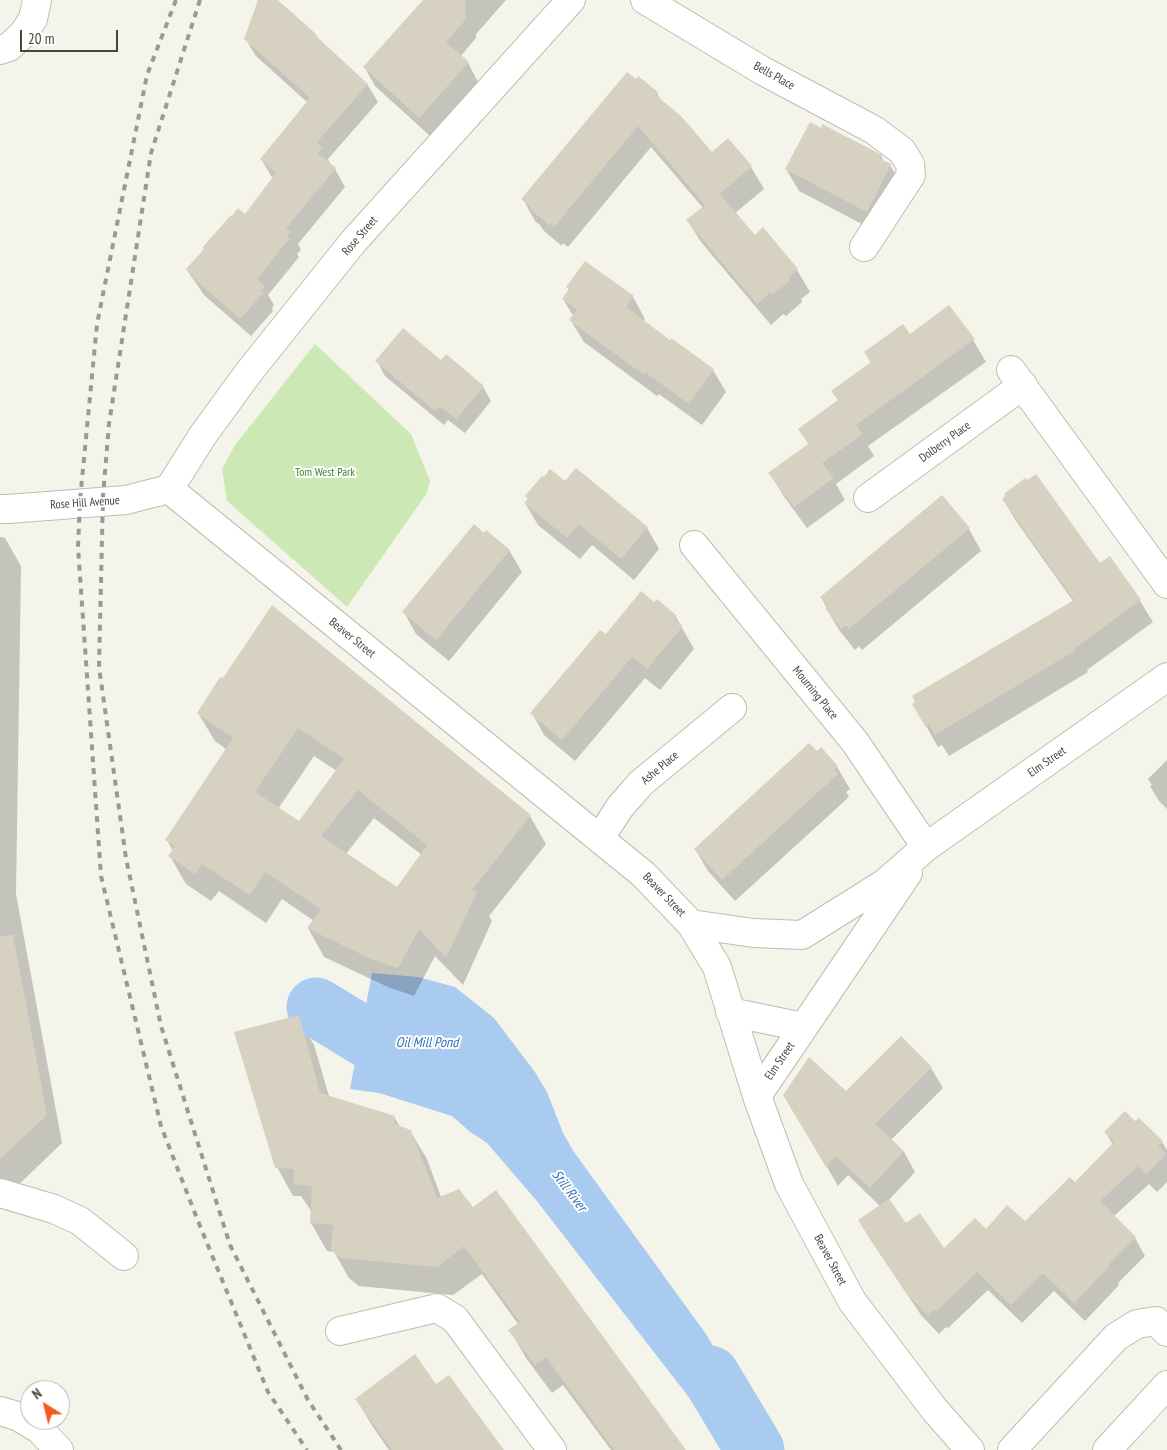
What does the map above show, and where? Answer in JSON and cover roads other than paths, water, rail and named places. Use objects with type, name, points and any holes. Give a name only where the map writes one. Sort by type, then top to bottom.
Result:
[{"type":"street","points":[[0,50],[9,47],[23,34],[33,19],[37,0]]},
{"type":"street","name":"Rose Street","points":[[168,489],[203,435],[249,372],[354,242],[571,0]]},
{"type":"street","name":"Bells Place","points":[[645,0],[763,71],[874,130],[902,151],[910,164],[911,175],[864,247]]},
{"type":"street","name":"Dolberry Place","points":[[868,498],[1017,378],[1167,584]]},
{"type":"street","name":"Rose Hill Avenue","points":[[0,509],[126,500],[168,489]]},
{"type":"street","name":"Beaver Street","points":[[168,489],[644,874],[691,924],[716,967],[756,1096],[789,1184],[852,1301],[934,1409],[970,1450]]},
{"type":"street","name":"Mourning Place","points":[[694,545],[855,742],[926,847]]},
{"type":"street","name":"Elm Street","points":[[691,924],[753,933],[802,935],[885,883],[926,847],[1167,677]]},
{"type":"street","name":"Ashe Place","points":[[600,838],[620,806],[641,783],[732,708]]},
{"type":"street","name":"Elm Street","points":[[756,1096],[926,847]]},
{"type":"street","name":"Elm Street","points":[[730,1012],[803,1027]]},
{"type":"street","points":[[0,1193],[54,1209],[80,1221],[124,1256]]},
{"type":"street","points":[[340,1331],[438,1308],[455,1319],[552,1450]]},
{"type":"street","points":[[1012,1450],[1116,1337],[1137,1324],[1156,1321],[1167,1332]]},
{"type":"street","points":[[1107,1450],[1167,1385]]},
{"type":"street","points":[[0,1411],[17,1416],[39,1429],[53,1448]]},
{"type":"water","name":"Oil Mill Pond","points":[[372,973],[418,977],[455,987],[494,1018],[535,1072],[547,1092],[563,1133],[574,1152],[706,1334],[740,1393],[776,1448],[758,1446],[716,1435],[698,1409],[536,1200],[487,1143],[452,1116],[379,1093],[350,1089]]},
{"type":"waterway","name":"Still River","points":[[316,1007],[375,1043],[436,1064]]},
{"type":"waterway","name":"Still River","points":[[710,1375],[755,1450]]},
{"type":"railway","points":[[176,0],[147,75],[97,324],[80,500],[78,547],[101,876],[161,1126],[268,1392],[307,1450]]},
{"type":"railway","points":[[200,0],[151,153],[109,424],[103,496],[99,667],[126,858],[161,1026],[230,1245],[308,1400],[341,1450]]},
{"type":"park label","name":"Tom West Park","points":[[325,473]]}]
